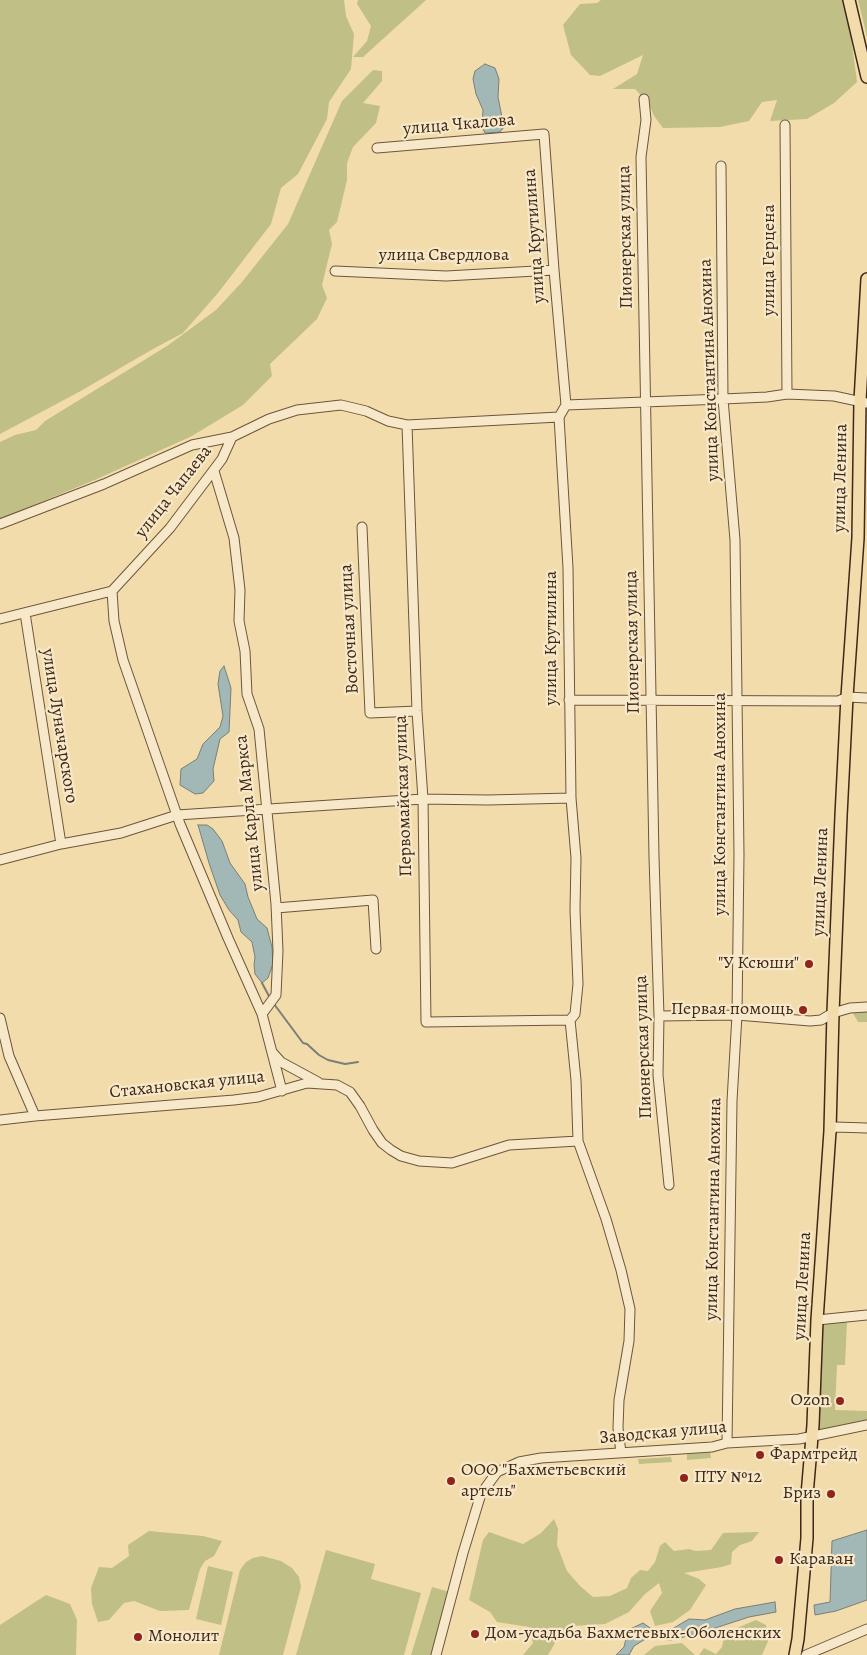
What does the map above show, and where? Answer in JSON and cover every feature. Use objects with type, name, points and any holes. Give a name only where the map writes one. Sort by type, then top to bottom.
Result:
[{"type":"main road","points":[[849,0],[867,77]]},
{"type":"main road","name":"улица Ленина","points":[[794,1655],[798,1639],[806,1547],[806,1516],[817,1355],[817,1320],[830,1130],[833,1013],[847,697],[858,538],[867,279]]},
{"type":"street","name":"Пионерская улица","points":[[644,99],[646,120],[641,157],[650,700],[659,1016],[658,1075],[669,1185]]},
{"type":"street","name":"улица Герцена","points":[[785,125],[787,394]]},
{"type":"street","name":"улица Чкалова","points":[[377,148],[544,134]]},
{"type":"street","name":"улица Крутилина","points":[[544,134],[566,405]]},
{"type":"street","name":"улица Константина Анохина","points":[[721,166],[723,399],[735,540],[739,854],[737,1015],[732,1100],[727,1443]]},
{"type":"street","name":"улица Свердлова","points":[[335,271],[446,276],[554,270]]},
{"type":"street","points":[[559,417],[566,405],[767,397],[787,394],[834,396],[863,402]]},
{"type":"street","name":"улица Чапаева","points":[[112,591],[170,528],[214,471],[232,437],[269,419],[297,410],[341,405],[366,411],[388,421],[408,425],[559,417]]},
{"type":"street","name":"улица Крутилина","points":[[559,417],[568,568],[570,798],[576,858],[575,910],[578,984],[575,1014],[570,1020],[576,1080],[578,1141],[606,1219],[630,1309],[629,1341],[619,1400],[618,1428],[621,1453]]},
{"type":"street","name":"Первомайская улица","points":[[408,425],[417,712],[423,798],[426,1022],[570,1020]]},
{"type":"street","points":[[0,524],[104,484],[192,445],[232,437]]},
{"type":"street","name":"улица Карла Маркса","points":[[214,471],[234,538],[240,590],[239,621],[245,651],[247,694],[259,729],[276,908],[278,951],[276,995],[262,1014]]},
{"type":"street","name":"Восточная улица","points":[[362,527],[370,713],[417,712]]},
{"type":"street","points":[[0,619],[112,591],[114,620],[123,660],[177,815],[262,1014],[282,1091]]},
{"type":"street","name":"улица Луначарского","points":[[25,613],[61,844]]},
{"type":"street","points":[[569,700],[838,701],[847,697],[867,698]]},
{"type":"street","points":[[0,860],[61,844],[120,833],[177,815],[423,798],[488,800],[570,798]]},
{"type":"street","points":[[276,908],[372,900],[376,948]]},
{"type":"street","points":[[659,1016],[737,1015],[810,1021],[821,1020],[833,1013],[850,1008],[867,1007]]},
{"type":"street","points":[[0,1018],[9,1056],[36,1116]]},
{"type":"street","points":[[271,1051],[281,1062],[322,1084]]},
{"type":"street","name":"Стахановская улица","points":[[0,1120],[234,1100],[258,1097],[307,1083],[337,1085],[350,1092],[382,1143],[401,1156],[419,1161],[452,1163],[509,1145],[578,1141]]},
{"type":"street","points":[[830,1130],[835,1127],[867,1128]]},
{"type":"street","points":[[817,1320],[867,1315]]},
{"type":"street","name":"Заводская улица","points":[[436,1655],[481,1494],[497,1472],[519,1462],[541,1458],[712,1447],[727,1443],[811,1437],[867,1425]]},
{"type":"street","points":[[806,1655],[867,1629]]},
{"type":"shaded area","points":[[0,0],[344,0],[346,16],[354,34],[351,69],[329,102],[327,119],[298,174],[281,188],[271,224],[218,293],[183,333],[0,434]]},
{"type":"shaded area","points":[[358,0],[426,0],[363,57],[353,57],[367,41],[371,26],[357,4]]},
{"type":"shaded area","points":[[601,0],[846,0],[857,82],[834,103],[807,119],[770,121],[777,100],[762,102],[749,121],[720,127],[663,128],[654,116],[649,104],[635,89],[613,89],[637,74],[643,55],[600,76],[590,75],[571,55],[563,25],[580,4],[597,3]]},
{"type":"shaded area","points":[[858,0],[867,0],[867,37]]},
{"type":"shaded area","points":[[373,70],[382,71],[382,81],[363,103],[380,106],[376,123],[353,147],[347,163],[347,180],[337,222],[329,230],[332,244],[322,285],[327,298],[317,319],[270,364],[272,376],[243,405],[192,436],[97,479],[0,519],[0,442],[15,435],[36,430],[45,421],[167,346],[216,310],[242,282],[288,224],[342,101]]},
{"type":"shaded area","points":[[867,1007],[867,1022],[858,1022],[850,1008]]},
{"type":"shaded area","points":[[843,1318],[847,1322],[845,1365],[837,1365],[835,1410],[867,1411],[867,1425],[822,1435],[813,1425],[817,1320]]},
{"type":"shaded area","points":[[710,1452],[711,1458],[687,1460],[687,1454]]},
{"type":"shaded area","points":[[671,1457],[672,1462],[639,1464],[638,1459]]},
{"type":"shaded area","points":[[554,1519],[558,1529],[557,1545],[567,1571],[593,1597],[610,1596],[627,1588],[631,1578],[640,1570],[648,1571],[655,1562],[660,1546],[665,1542],[674,1551],[689,1549],[696,1551],[711,1550],[723,1533],[759,1532],[752,1541],[740,1545],[732,1552],[731,1564],[684,1573],[699,1579],[706,1585],[690,1610],[673,1622],[655,1626],[650,1611],[662,1593],[659,1583],[645,1594],[629,1612],[605,1624],[573,1626],[555,1643],[548,1655],[523,1655],[533,1643],[529,1627],[497,1622],[490,1612],[469,1600],[483,1540],[489,1532],[523,1544],[541,1533]]},
{"type":"shaded area","points":[[149,1531],[203,1536],[222,1541],[214,1556],[205,1561],[200,1569],[189,1610],[160,1611],[134,1601],[124,1603],[109,1620],[98,1622],[92,1604],[91,1588],[99,1567],[112,1568],[129,1556],[128,1545]]},
{"type":"shaded area","points":[[326,1550],[375,1564],[371,1579],[421,1593],[404,1655],[296,1655]]},
{"type":"shaded area","points":[[262,1556],[281,1561],[292,1568],[299,1577],[301,1587],[283,1655],[219,1655],[240,1570],[246,1562]]},
{"type":"shaded area","points":[[208,1566],[233,1572],[221,1625],[196,1619]]},
{"type":"shaded area","points":[[432,1587],[453,1593],[437,1655],[411,1655]]},
{"type":"shaded area","points":[[46,1595],[70,1604],[77,1620],[76,1655],[0,1655],[0,1625]]},
{"type":"shaded area","points":[[756,1620],[766,1625],[769,1639],[762,1655],[699,1655],[704,1648],[716,1654],[722,1647],[724,1637],[737,1628]]},
{"type":"shaded area","points":[[682,1643],[695,1655],[644,1655],[655,1646]]},
{"type":"water","points":[[485,64],[495,68],[499,79],[498,97],[504,127],[500,132],[485,133],[482,127],[483,110],[476,94],[473,79],[475,71]]},
{"type":"water","points":[[224,666],[231,688],[229,732],[220,739],[213,769],[214,781],[203,793],[195,794],[180,785],[181,769],[197,759],[203,744],[220,727],[223,716],[218,684],[220,671]]},
{"type":"water","points":[[198,825],[207,825],[213,829],[222,841],[230,863],[245,884],[257,919],[267,928],[272,947],[273,964],[268,978],[262,983],[255,974],[255,957],[252,942],[241,932],[238,920],[220,895]]},
{"type":"water","points":[[867,1530],[867,1600],[836,1611],[815,1615],[814,1605],[830,1602],[832,1541]]},
{"type":"water","points":[[775,1602],[776,1612],[749,1617],[671,1640],[647,1638],[634,1646],[629,1655],[616,1655],[624,1647],[628,1630],[643,1623],[653,1630],[672,1629],[689,1619],[705,1620],[735,1609]]},
{"type":"waterway","points":[[262,983],[270,998]]},
{"type":"waterway","points":[[274,1004],[303,1043],[307,1044],[319,1055],[328,1060],[345,1064],[358,1062]]},
{"type":"place","name":"\"У Ксюши\"","points":[[809,964]]},
{"type":"place","name":"Первая помощь","points":[[803,1010]]},
{"type":"place","name":"Ozon","points":[[840,1401]]},
{"type":"place","name":"Фармтрейд","points":[[760,1455]]},
{"type":"place","name":"ПТУ №12","points":[[684,1478]]},
{"type":"place","name":"ООО \"Бахметьевский артель\"","points":[[451,1481]]},
{"type":"place","name":"Бриз","points":[[831,1494]]},
{"type":"place","name":"Караван","points":[[779,1560]]},
{"type":"place","name":"Дом-усадьба Бахметевых-Оболенских","points":[[475,1634]]},
{"type":"place","name":"Монолит","points":[[138,1637]]}]
